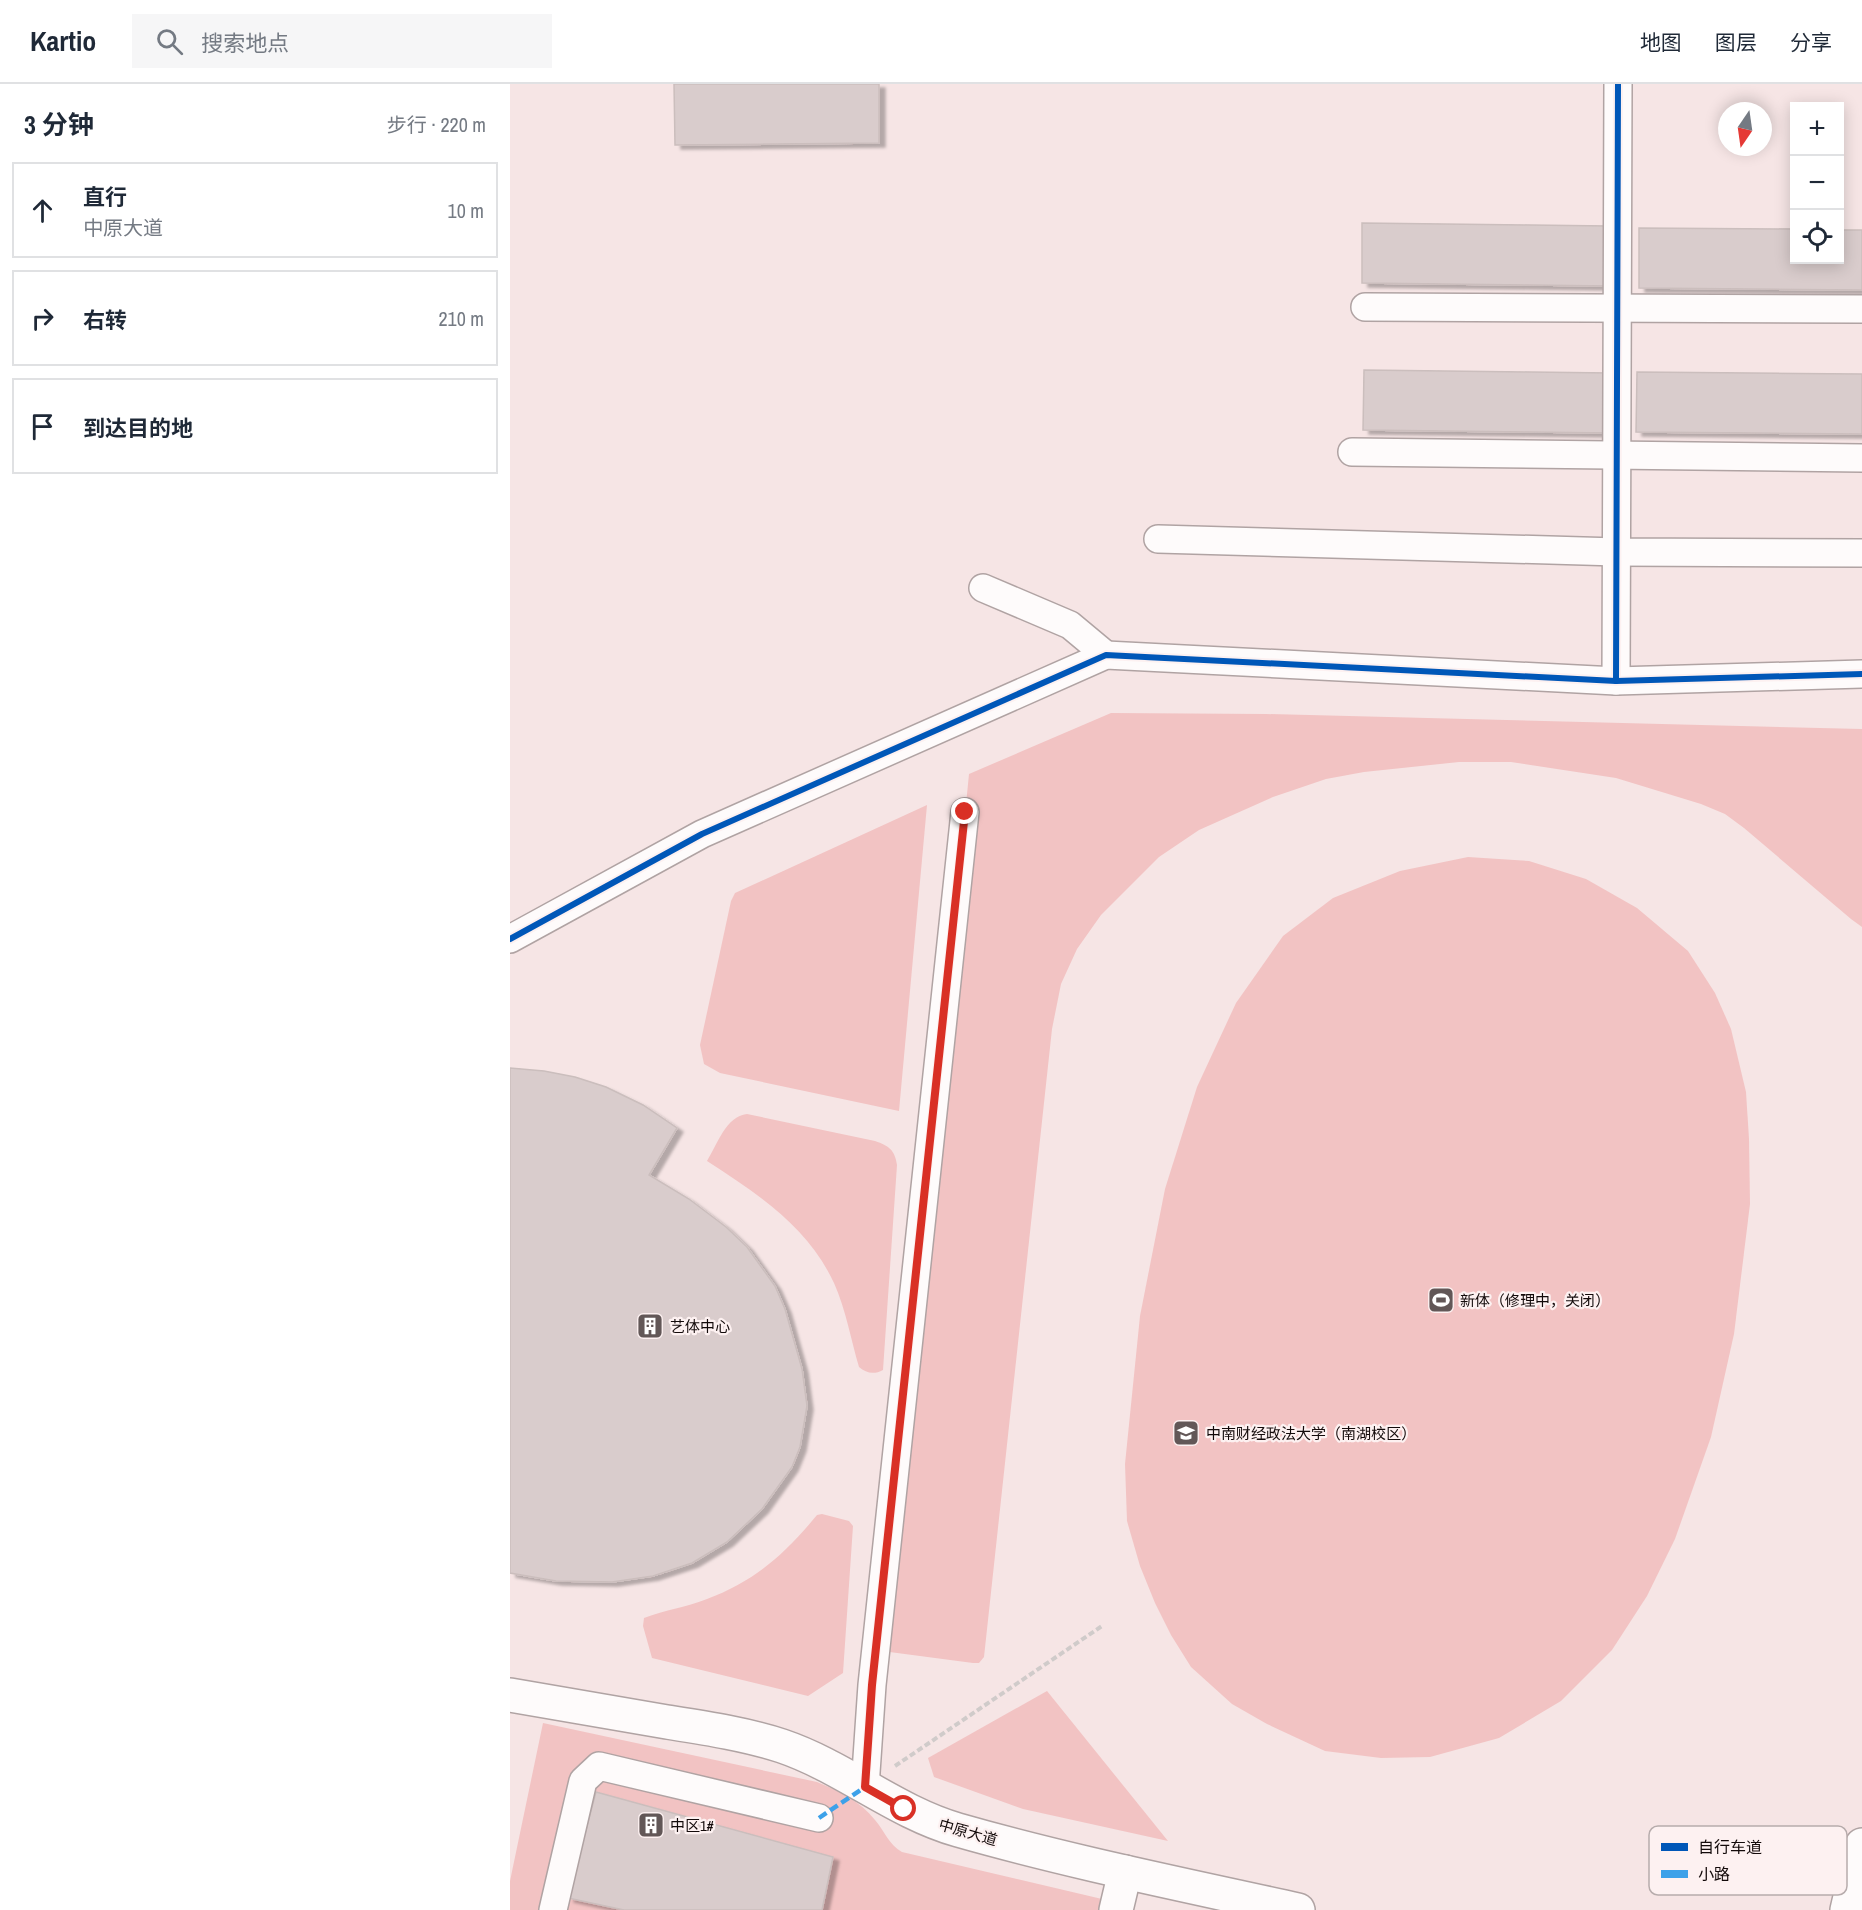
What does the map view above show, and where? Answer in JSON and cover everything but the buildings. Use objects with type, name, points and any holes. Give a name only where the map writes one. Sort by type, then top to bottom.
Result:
[{"type":"main road","name":"中原大道","points":[[510,1695],[724,1732],[765,1742],[818,1761],[928,1820],[957,1830],[1125,1872],[1298,1910]]},
{"type":"main road","points":[[1847,1910],[1862,1845]]},
{"type":"main road","points":[[1116,1910],[1125,1872]]},
{"type":"street","points":[[1616,681],[1618,84]]},
{"type":"street","points":[[1365,307],[1862,309]]},
{"type":"street","points":[[1352,453],[1862,458]]},
{"type":"street","points":[[1158,538],[1617,552],[1862,553]]},
{"type":"street","points":[[983,588],[1071,625],[1106,655]]},
{"type":"street","points":[[510,939],[702,834],[1106,655],[1616,681],[1862,674]]},
{"type":"street","points":[[865,1787],[873,1673],[965,812]]},
{"type":"street","points":[[553,1910],[583,1781],[599,1766],[819,1818]]},
{"type":"path","points":[[865,1787],[1102,1626]]},
{"type":"shaded area","points":[[1111,713],[1266,714],[1862,729],[1862,927],[1725,814],[1701,804],[1616,778],[1511,762],[1459,762],[1364,772],[1326,779],[1273,797],[1199,830],[1159,857],[1101,915],[1077,949],[1061,984],[1052,1029],[984,1657],[979,1663],[973,1663],[882,1651],[969,774]]},
{"type":"shaded area","points":[[927,805],[899,1111],[720,1073],[704,1064],[700,1045],[731,901],[735,893]]},
{"type":"shaded area","name":"新体（修理中，关闭）","points":[[1468,857],[1529,861],[1586,879],[1637,908],[1688,951],[1715,993],[1731,1029],[1746,1092],[1749,1139],[1750,1204],[1734,1334],[1711,1437],[1675,1539],[1647,1596],[1612,1650],[1561,1701],[1499,1738],[1430,1757],[1381,1758],[1325,1751],[1267,1724],[1232,1704],[1191,1667],[1155,1603],[1140,1566],[1127,1521],[1125,1464],[1140,1316],[1165,1189],[1197,1087],[1236,1003],[1283,936],[1333,898],[1400,871]]},
{"type":"shaded area","points":[[747,1114],[875,1141],[893,1152],[897,1165],[883,1370],[870,1373],[859,1367],[834,1283],[823,1263],[796,1228],[763,1199],[707,1161],[733,1120]]},
{"type":"shaded area","points":[[822,1514],[849,1521],[853,1526],[843,1673],[808,1696],[652,1658],[643,1626],[644,1618],[699,1602],[740,1584],[781,1554],[817,1515]]},
{"type":"shaded area","points":[[1047,1691],[1168,1841],[1023,1809],[934,1777],[928,1758]]},
{"type":"shaded area","points":[[543,1723],[817,1782],[863,1807],[902,1852],[1102,1899],[1099,1910],[510,1910],[510,1881]]},
{"type":"marked path","points":[[819,1818],[865,1787]]},
{"type":"cycle path","points":[[1616,681],[1618,84]]},
{"type":"cycle path","points":[[510,939],[702,834],[1106,655],[1616,681],[1862,674]]},
{"type":"cycle path","points":[[865,1787],[872,1685],[965,812]]},
{"type":"place","name":"新体（修理中，关闭）","points":[[1441,1300]]},
{"type":"place","name":"艺体中心","points":[[650,1326]]},
{"type":"place","name":"中南财经政法大学（南湖校区）","points":[[1186,1433]]},
{"type":"place","name":"中区1#","points":[[651,1825]]},
{"type":"route","points":[[904,1809],[865,1787],[872,1685],[965,812]]}]
